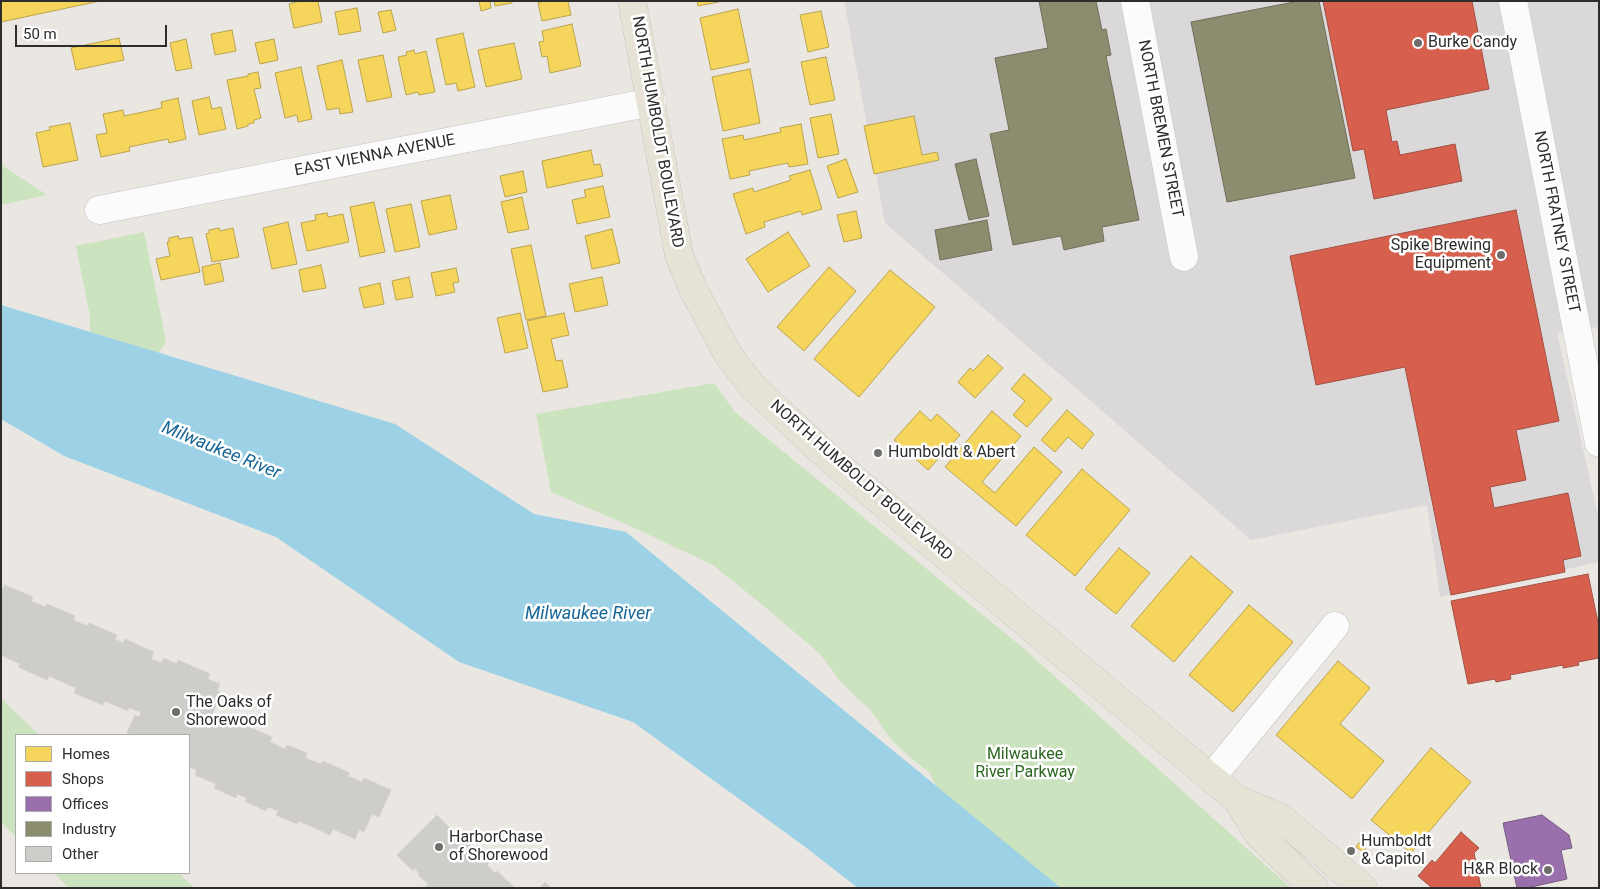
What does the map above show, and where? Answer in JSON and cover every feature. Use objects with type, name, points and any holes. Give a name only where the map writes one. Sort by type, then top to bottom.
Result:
[{"type":"main road","name":"NORTH HUMBOLDT BOULEVARD","points":[[632,1],[679,255],[693,289],[714,328],[730,356],[752,386],[829,458],[1211,778],[1237,799],[1281,818],[1363,888]]},
{"type":"main road","name":"NORTH HUMBOLDT BOULEVARD","points":[[1237,799],[1258,834],[1314,888]]},
{"type":"street","name":"NORTH BREMEN STREET","points":[[1135,1],[1184,257]]},
{"type":"street","name":"NORTH FRATNEY STREET","points":[[1513,1],[1599,443]]},
{"type":"street","name":"EAST VIENNA AVENUE","points":[[98,210],[652,102]]},
{"type":"street","points":[[1211,778],[1335,626]]},
{"type":"shaded area","points":[[844,1],[1599,1],[1599,327],[1557,333],[1599,520],[1599,562],[1440,597],[1427,505],[1251,540],[885,223]]},
{"type":"green space","points":[[1,156],[3,166],[47,195],[1,205]]},
{"type":"green space","points":[[144,232],[166,341],[159,353],[90,332],[90,316],[76,246]]},
{"type":"green space","name":"Milwaukee River Parkway","points":[[714,383],[735,412],[1022,647],[1291,888],[1061,888],[949,812],[929,772],[892,741],[869,708],[840,681],[820,654],[713,565],[628,525],[551,492],[536,414]]},
{"type":"green space","points":[[1,698],[38,734],[15,734],[15,836],[1,822]]},
{"type":"green space","points":[[55,874],[180,874],[194,888],[69,888]]},
{"type":"water","name":"Milwaukee River","points":[[1,305],[395,424],[534,514],[626,532],[1061,888],[858,888],[804,846],[633,722],[459,662],[276,537],[64,456],[1,419]]},
{"type":"building: Homes","points":[[1,1],[100,1],[1,22]]},
{"type":"building: Homes","points":[[300,1],[318,1],[322,22],[294,28],[289,4]]},
{"type":"building: Homes","points":[[479,1],[490,1],[491,8],[481,11]]},
{"type":"building: Homes","points":[[494,1],[512,1],[512,3],[495,6]]},
{"type":"building: Homes","points":[[544,1],[568,1],[571,15],[542,21],[538,3]]},
{"type":"building: Homes","points":[[697,1],[723,1],[698,6]]},
{"type":"building: Homes","points":[[357,8],[361,31],[339,35],[335,12]]},
{"type":"building: Homes","points":[[738,9],[749,62],[711,70],[700,18]]},
{"type":"building: Homes","points":[[391,10],[396,30],[383,33],[378,12]]},
{"type":"building: Homes","points":[[821,11],[829,47],[808,52],[800,15]]},
{"type":"building: Homes","points":[[572,24],[581,66],[550,73],[547,56],[542,57],[539,42],[544,41],[542,31]]},
{"type":"building: Homes","points":[[232,30],[236,51],[215,55],[211,34]]},
{"type":"building: Homes","points":[[463,33],[475,87],[458,91],[456,83],[446,85],[436,39]]},
{"type":"building: Homes","points":[[119,38],[124,60],[76,70],[71,48]]},
{"type":"building: Homes","points":[[186,39],[192,68],[176,71],[170,43]]},
{"type":"building: Homes","points":[[274,39],[278,60],[260,64],[255,43]]},
{"type":"building: Homes","points":[[514,43],[522,79],[486,87],[478,50]]},
{"type":"building: Homes","points":[[414,50],[415,54],[426,51],[435,92],[419,95],[418,92],[406,95],[398,57],[407,55],[406,52]]},
{"type":"building: Homes","points":[[383,55],[392,97],[367,102],[358,60]]},
{"type":"building: Homes","points":[[826,57],[835,100],[810,105],[801,62]]},
{"type":"building: Homes","points":[[342,60],[353,112],[340,114],[339,108],[327,110],[317,66]]},
{"type":"building: Homes","points":[[301,67],[312,119],[298,122],[297,115],[285,118],[275,73]]},
{"type":"building: Homes","points":[[750,69],[760,123],[723,131],[712,77]]},
{"type":"building: Homes","points":[[258,72],[261,88],[254,89],[261,118],[254,120],[254,123],[248,124],[248,126],[237,129],[227,80]]},
{"type":"building: Homes","points":[[209,97],[212,109],[221,107],[226,129],[199,135],[192,101]]},
{"type":"building: Homes","points":[[178,98],[186,139],[169,143],[168,139],[129,147],[130,151],[101,157],[96,135],[107,133],[103,114],[123,110],[124,116],[162,108],[161,102]]},
{"type":"building: Homes","points":[[831,114],[839,154],[818,158],[810,118]]},
{"type":"building: Homes","points":[[914,116],[922,155],[937,152],[939,160],[874,174],[864,126]]},
{"type":"building: Homes","points":[[70,123],[78,160],[43,167],[36,133],[50,130],[49,127]]},
{"type":"building: Homes","points":[[801,124],[808,164],[789,167],[788,163],[749,171],[750,175],[730,179],[722,139],[743,135],[744,140],[781,132],[780,128]]},
{"type":"building: Homes","points":[[591,150],[594,165],[600,164],[603,176],[547,188],[542,161]]},
{"type":"building: Homes","points":[[846,159],[858,192],[838,198],[827,166]]},
{"type":"building: Homes","points":[[810,170],[822,209],[802,215],[801,211],[764,222],[765,227],[746,234],[733,194],[753,188],[754,192],[791,180],[789,176]]},
{"type":"building: Homes","points":[[523,171],[527,192],[505,197],[500,176]]},
{"type":"building: Homes","points":[[603,186],[610,217],[577,224],[572,200],[586,197],[584,190]]},
{"type":"building: Homes","points":[[450,195],[457,229],[429,235],[421,201]]},
{"type":"building: Homes","points":[[522,197],[529,229],[508,233],[501,202]]},
{"type":"building: Homes","points":[[374,202],[385,252],[360,257],[350,207]]},
{"type":"building: Homes","points":[[411,204],[420,247],[395,252],[386,209]]},
{"type":"building: Homes","points":[[856,211],[862,238],[844,242],[837,215]]},
{"type":"building: Homes","points":[[327,213],[328,217],[343,214],[349,242],[307,251],[301,223],[316,220],[315,215]]},
{"type":"building: Homes","points":[[288,222],[297,264],[272,269],[263,228]]},
{"type":"building: Homes","points":[[219,228],[220,231],[233,228],[239,257],[212,262],[206,234],[209,233],[209,230]]},
{"type":"building: Homes","points":[[612,229],[620,263],[592,269],[585,236]]},
{"type":"building: Homes","points":[[788,232],[810,266],[768,292],[746,259]]},
{"type":"building: Homes","points":[[178,236],[179,239],[192,237],[200,272],[161,280],[156,259],[170,256],[167,242],[169,242],[169,238]]},
{"type":"building: Homes","points":[[531,245],[546,316],[526,320],[511,249]]},
{"type":"building: Homes","points":[[220,263],[224,281],[205,285],[202,267]]},
{"type":"building: Homes","points":[[321,265],[326,288],[303,292],[299,270]]},
{"type":"building: Homes","points":[[829,267],[856,291],[804,351],[777,327]]},
{"type":"building: Homes","points":[[456,268],[459,282],[453,283],[455,292],[436,296],[431,273]]},
{"type":"building: Homes","points":[[890,270],[935,307],[859,397],[814,359]]},
{"type":"building: Homes","points":[[409,277],[413,297],[396,300],[392,281]]},
{"type":"building: Homes","points":[[602,277],[608,305],[575,312],[569,284]]},
{"type":"building: Homes","points":[[380,283],[384,304],[364,308],[359,288]]},
{"type":"building: Homes","points":[[520,313],[528,348],[505,353],[497,318]]},
{"type":"building: Homes","points":[[564,313],[569,335],[551,339],[556,361],[562,360],[568,387],[543,392],[527,321]]},
{"type":"building: Homes","points":[[988,355],[1003,368],[975,398],[958,382],[970,368],[973,371]]},
{"type":"building: Homes","points":[[1024,374],[1052,399],[1027,427],[1013,415],[1025,401],[1011,389]]},
{"type":"building: Homes","points":[[1067,410],[1094,434],[1082,449],[1068,437],[1055,452],[1041,440]]},
{"type":"building: Homes","points":[[920,411],[931,421],[937,414],[960,435],[928,470],[894,440]]},
{"type":"building: Homes","points":[[992,411],[1021,436],[982,482],[995,493],[1034,447],[1062,472],[1016,526],[945,467]]},
{"type":"building: Homes","points":[[1082,469],[1130,510],[1075,576],[1026,535]]},
{"type":"building: Homes","points":[[1119,548],[1150,573],[1116,614],[1085,589]]},
{"type":"building: Homes","points":[[1191,556],[1233,592],[1174,662],[1131,626]]},
{"type":"building: Homes","points":[[1249,605],[1293,642],[1233,712],[1189,675]]},
{"type":"building: Homes","points":[[1338,661],[1370,688],[1340,724],[1384,761],[1352,799],[1276,735]]},
{"type":"building: Homes","points":[[1431,748],[1471,782],[1411,853],[1371,820]]},
{"type":"building: Homes","points":[[1359,843],[1366,849],[1364,852],[1356,847]]},
{"type":"building: Shops","points":[[1323,1],[1472,1],[1489,89],[1386,110],[1392,142],[1397,141],[1400,155],[1455,144],[1462,181],[1374,199],[1364,149],[1353,151]]},
{"type":"building: Shops","points":[[1516,210],[1559,421],[1516,430],[1526,480],[1490,487],[1494,508],[1568,493],[1581,556],[1563,560],[1565,572],[1451,595],[1405,367],[1316,385],[1290,256]]},
{"type":"building: Shops","points":[[1588,574],[1599,627],[1599,658],[1578,662],[1579,665],[1563,668],[1563,665],[1510,675],[1511,679],[1496,682],[1495,679],[1468,684],[1451,601]]},
{"type":"building: Shops","points":[[1461,832],[1479,848],[1474,853],[1481,888],[1432,888],[1418,876],[1432,860],[1435,863]]},
{"type":"building: Offices","points":[[1542,815],[1569,835],[1572,848],[1561,850],[1567,879],[1527,888],[1517,888],[1503,823]]},
{"type":"building: Industry","points":[[1039,1],[1096,1],[1102,30],[1106,29],[1111,55],[1106,56],[1139,220],[1102,227],[1104,241],[1064,250],[1061,236],[1013,245],[990,134],[1009,130],[995,58],[1048,48]]},
{"type":"building: Industry","points":[[1299,1],[1319,1],[1355,178],[1227,202],[1191,22]]},
{"type":"building: Industry","points":[[976,159],[989,216],[969,220],[955,164]]},
{"type":"building: Industry","points":[[987,220],[992,250],[940,260],[935,230]]},
{"type":"building: Other","name":"The Oaks of Shorewood","points":[[5,585],[33,597],[31,601],[45,607],[47,604],[75,616],[73,620],[87,626],[89,623],[117,635],[115,639],[123,643],[125,639],[154,652],[151,659],[161,663],[164,658],[177,664],[178,660],[210,674],[208,679],[220,684],[217,691],[221,693],[212,715],[208,713],[206,717],[219,723],[221,719],[242,728],[244,725],[272,737],[270,742],[285,749],[287,745],[307,753],[305,758],[321,764],[323,761],[350,773],[348,776],[362,782],[364,778],[391,790],[379,817],[372,814],[364,832],[359,830],[355,839],[333,829],[330,835],[299,821],[297,824],[276,815],[278,811],[268,807],[266,811],[245,801],[247,798],[237,794],[236,798],[214,788],[216,784],[195,775],[197,770],[190,767],[190,734],[126,734],[135,715],[139,717],[141,712],[129,708],[128,711],[105,701],[103,705],[74,693],[76,688],[49,676],[47,680],[18,667],[20,664],[1,655],[1,588]]},
{"type":"building: Other","name":"HarborChase of Shorewood","points":[[437,815],[452,830],[448,833],[453,838],[458,833],[489,863],[487,865],[495,873],[497,871],[515,888],[425,888],[428,884],[418,875],[420,874],[414,868],[413,871],[397,855]]},
{"type":"building: Other","name":"HarborChase of Shorewood","points":[[545,882],[551,888],[540,888]]},
{"type":"place","name":"Burke Candy","points":[[1418,43]]},
{"type":"place","name":"Spike Brewing Equipment","points":[[1501,255]]},
{"type":"place","name":"Humboldt & Abert","points":[[878,453]]},
{"type":"place","name":"The Oaks of Shorewood","points":[[176,712]]},
{"type":"place","name":"HarborChase of Shorewood","points":[[439,847]]},
{"type":"place","name":"Humboldt & Capitol","points":[[1351,851]]},
{"type":"place","name":"H&R Block","points":[[1548,870]]}]
